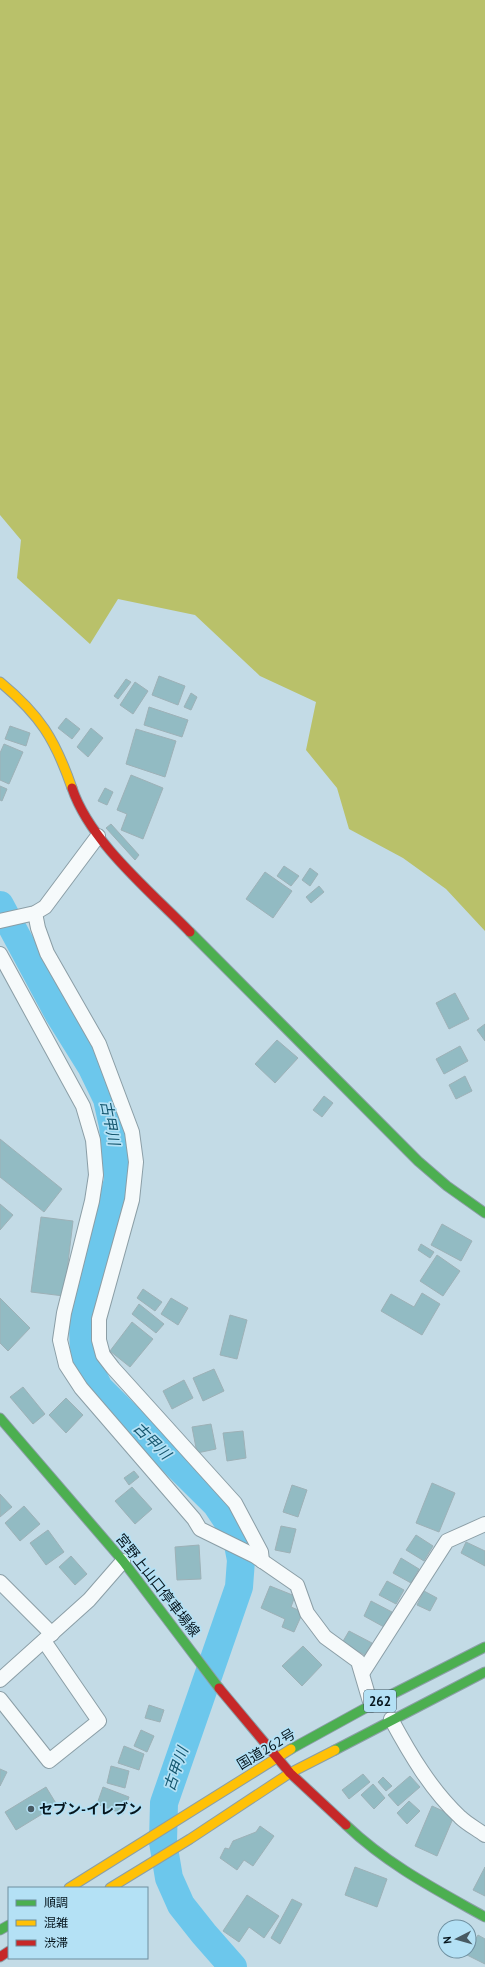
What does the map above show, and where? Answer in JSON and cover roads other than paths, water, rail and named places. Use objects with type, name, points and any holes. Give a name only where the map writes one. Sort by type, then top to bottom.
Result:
[{"type":"main road","points":[[0,682],[20,698],[40,721],[56,746],[79,806],[98,836],[130,871],[418,1161],[447,1186],[485,1213]]},
{"type":"main road","name":"宮野上山口停車場線","points":[[0,1418],[123,1561],[218,1686],[290,1773],[369,1847],[408,1873],[485,1917]]},
{"type":"main road","name":"国道262号","points":[[71,1887],[150,1839],[277,1757],[371,1705],[485,1647]]},
{"type":"main road","name":"262","points":[[112,1887],[190,1839],[290,1773],[391,1719],[485,1672]]},
{"type":"street","points":[[0,921],[29,914],[45,907],[98,836]]},
{"type":"street","points":[[29,914],[38,928],[48,953],[98,1044],[132,1132],[136,1162],[132,1200],[99,1319],[99,1340],[103,1355],[235,1503],[261,1552],[258,1558]]},
{"type":"street","points":[[0,954],[83,1106],[93,1140],[96,1175],[92,1201],[64,1313],[60,1340],[66,1365],[81,1388],[194,1519],[200,1529],[258,1558],[297,1585],[307,1613],[325,1637],[358,1661],[363,1672],[371,1705]]},
{"type":"street","points":[[363,1672],[447,1541],[485,1524]]},
{"type":"street","points":[[0,1680],[89,1600],[123,1561]]},
{"type":"street","points":[[0,1582],[48,1637],[99,1720],[49,1761],[0,1699]]},
{"type":"street","points":[[391,1719],[408,1751],[431,1784],[460,1817],[485,1835]]},
{"type":"waterway","name":"古甲川","points":[[0,905],[58,1013],[91,1066],[107,1099],[113,1126],[118,1180],[83,1326],[84,1357],[99,1388],[216,1504],[236,1534],[241,1560],[239,1587],[164,1803],[163,1842],[169,1878],[181,1905],[233,1967]]},
{"type":"place","name":"セブン-イレブン","points":[[31,1809]]}]
